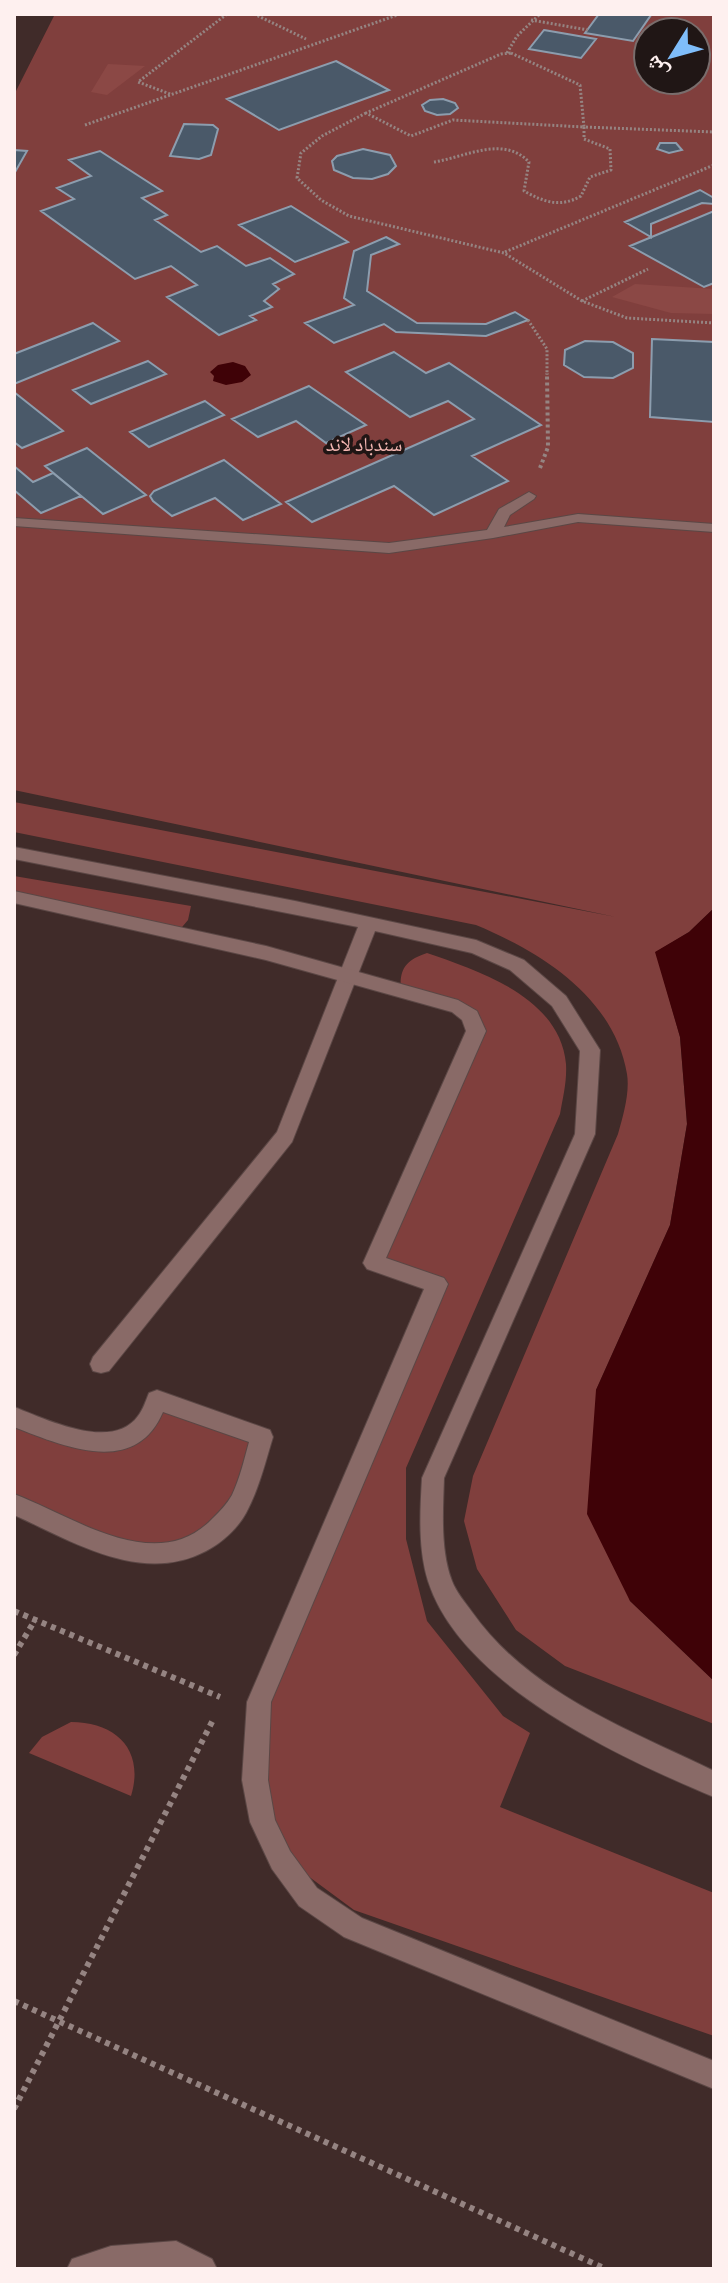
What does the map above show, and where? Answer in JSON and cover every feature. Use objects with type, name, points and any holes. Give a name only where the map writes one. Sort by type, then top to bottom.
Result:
[{"type":"street","points":[[493,534],[504,512],[529,496]]},
{"type":"street","points":[[14,522],[389,548],[493,534],[578,518],[714,528]]},
{"type":"street","points":[[14,853],[476,947],[517,965],[559,1001],[590,1050],[585,1134],[433,1478],[431,1523],[441,1583],[466,1629],[502,1668],[571,1711],[714,1784]]},
{"type":"street","points":[[14,897],[280,957],[458,1007],[470,1016],[476,1031],[374,1263],[437,1284],[259,1702],[255,1780],[263,1822],[281,1860],[308,1897],[353,1928],[714,2075]]},
{"type":"street","points":[[101,1364],[285,1136],[369,923]]},
{"type":"street","points":[[14,1417],[86,1443],[105,1441],[125,1438],[145,1426],[157,1400],[262,1437],[236,1510],[208,1540],[179,1554],[137,1555],[14,1504]]},
{"type":"street","points":[[82,2269],[111,2261],[176,2256],[202,2269]]},
{"type":"path","points":[[171,94],[138,82],[227,14]]},
{"type":"path","points":[[254,14],[306,39]]},
{"type":"path","points":[[85,125],[400,14]]},
{"type":"path","points":[[540,14],[531,20],[507,53],[489,58],[366,113],[322,136],[301,153],[297,178],[310,193],[349,216],[504,253],[582,301],[627,318],[714,323]]},
{"type":"path","points":[[531,20],[588,30]]},
{"type":"path","points":[[434,162],[488,149],[518,152],[529,162],[524,191],[549,204],[561,205],[581,196],[590,177],[611,170],[610,149],[584,139],[580,85],[507,53]]},
{"type":"path","points":[[366,113],[411,136],[453,120],[714,132]]},
{"type":"path","points":[[504,253],[714,165]]},
{"type":"path","points":[[582,301],[648,269]]},
{"type":"path","points":[[528,320],[547,349],[550,397],[548,447],[529,496]]},
{"type":"path","points":[[14,1611],[224,1699],[14,2109]]},
{"type":"path","points":[[14,1655],[35,1620]]},
{"type":"path","points":[[14,2001],[606,2269]]},
{"type":"green space","name":"سندباد لاند","points":[[55,14],[714,14],[714,908],[689,932],[656,952],[680,1037],[687,1124],[670,1225],[596,1390],[630,1601],[714,1681],[714,1724],[565,1666],[516,1630],[477,1569],[464,1521],[473,1476],[618,1134],[624,1112],[627,1074],[607,1022],[591,1000],[549,964],[476,925],[14,832],[14,802],[616,917],[14,790],[14,95]]},
{"type":"green space","points":[[14,876],[191,906],[188,920],[177,933],[14,897]]},
{"type":"green space","points":[[427,953],[492,978],[533,1004],[549,1021],[560,1041],[566,1070],[560,1114],[406,1468],[406,1539],[427,1621],[503,1716],[530,1733],[500,1807],[714,1893],[714,2036],[354,1910],[308,1876],[276,1831],[255,1738],[437,1284],[374,1263],[475,1031],[470,1016],[401,990],[405,966]]},
{"type":"green space","points":[[157,1400],[262,1437],[236,1510],[208,1540],[137,1555],[14,1504],[14,1417],[86,1443],[125,1438]]},
{"type":"green space","points":[[71,1722],[101,1727],[123,1742],[134,1765],[131,1796],[29,1753],[42,1737]]},
{"type":"shaded area","points":[[108,64],[145,66],[107,95],[91,92]]},
{"type":"shaded area","points":[[635,284],[714,289],[714,314],[671,313],[612,297]]},
{"type":"shaded area","points":[[233,362],[245,366],[251,375],[242,382],[226,385],[213,381],[214,376],[210,372],[218,365]]},
{"type":"shaded area","points":[[714,908],[714,1681],[630,1601],[587,1514],[596,1390],[670,1225],[687,1124],[680,1037],[655,952],[689,932]]},
{"type":"building","points":[[599,14],[651,15],[632,16],[632,41],[585,33]]},
{"type":"building","points":[[544,30],[596,39],[581,58],[529,49]]},
{"type":"building","points":[[336,61],[389,90],[279,130],[227,99]]},
{"type":"building","points":[[443,99],[455,103],[458,108],[450,114],[437,115],[425,111],[422,105],[430,100]]},
{"type":"building","points":[[184,124],[213,125],[218,129],[211,155],[199,159],[170,156]]},
{"type":"building","points":[[660,143],[676,143],[682,150],[669,153],[657,149]]},
{"type":"building","points":[[363,149],[390,155],[396,166],[388,174],[372,179],[353,178],[334,170],[332,161],[337,156]]},
{"type":"building","points":[[14,150],[27,151],[14,174]]},
{"type":"building","points":[[100,151],[162,191],[142,198],[167,215],[155,220],[201,252],[217,246],[246,266],[270,258],[294,274],[273,284],[279,289],[264,301],[272,307],[250,316],[256,320],[219,335],[167,297],[197,285],[171,266],[135,279],[41,211],[74,199],[57,188],[91,176],[69,160]]},
{"type":"building","points":[[700,190],[714,198],[714,204],[702,203],[651,224],[651,237],[625,222]]},
{"type":"building","points":[[291,206],[348,242],[295,262],[239,225]]},
{"type":"building","points":[[714,211],[714,283],[704,287],[630,246]]},
{"type":"building","points":[[386,237],[399,244],[371,255],[367,291],[417,323],[486,324],[515,312],[528,320],[486,336],[396,332],[384,324],[334,343],[305,323],[354,305],[344,298],[354,251]]},
{"type":"building","points":[[93,323],[119,341],[14,384],[14,354]]},
{"type":"building","points":[[652,339],[714,342],[714,422],[650,417]]},
{"type":"building","points":[[585,341],[613,342],[633,353],[633,368],[613,378],[584,377],[564,365],[565,350]]},
{"type":"building","points":[[394,352],[426,373],[449,363],[541,425],[472,456],[508,481],[434,515],[394,486],[312,522],[286,502],[474,419],[448,401],[410,417],[346,372]]},
{"type":"building","points":[[148,361],[166,374],[91,404],[73,390]]},
{"type":"building","points":[[309,386],[366,425],[326,443],[296,421],[258,437],[232,419]]},
{"type":"building","points":[[14,392],[63,431],[22,448],[14,442]]},
{"type":"building","points":[[205,401],[224,415],[149,447],[130,432]]},
{"type":"building","points":[[87,448],[146,495],[103,514],[45,466]]},
{"type":"building","points":[[224,460],[281,504],[243,520],[215,498],[172,516],[150,496],[154,491]]},
{"type":"building","points":[[14,466],[33,482],[53,473],[81,496],[41,513],[14,490]]}]
